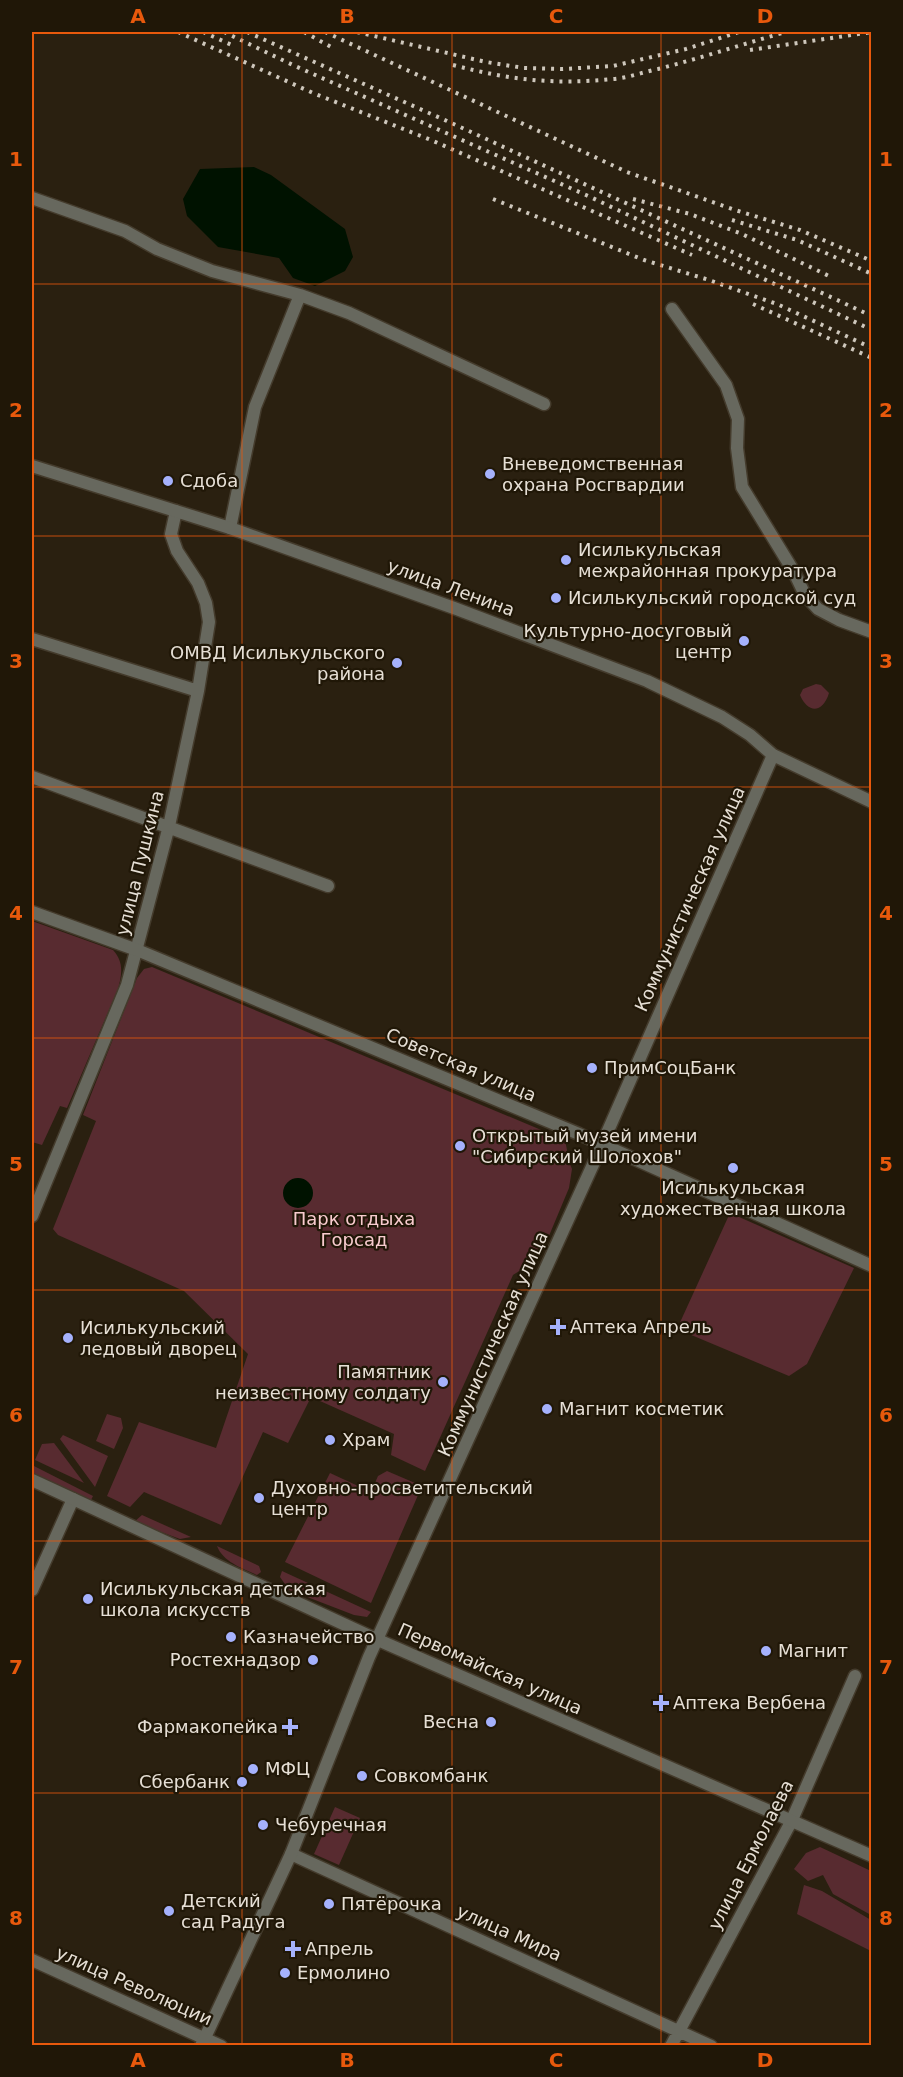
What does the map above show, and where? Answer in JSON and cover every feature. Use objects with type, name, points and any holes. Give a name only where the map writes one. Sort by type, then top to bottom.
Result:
[{"type":"street","points":[[32,198],[125,231],[156,249],[212,271],[300,295],[349,313],[544,404]]},
{"type":"street","points":[[230,528],[255,407],[300,295]]},
{"type":"street","points":[[672,309],[726,385],[738,419],[742,487],[794,572],[805,595],[818,609],[839,620],[872,632]]},
{"type":"street","name":"улица Ленина","points":[[32,466],[230,528],[463,611],[646,681],[722,717],[750,735],[773,755],[872,802]]},
{"type":"street","name":"улица Пушкина","points":[[32,1216],[127,985],[169,826],[198,691],[209,622],[206,603],[198,583],[177,551],[171,534],[176,511]]},
{"type":"street","points":[[32,639],[198,691]]},
{"type":"street","name":"Коммунистическая улица","points":[[203,2042],[291,1854],[369,1657],[602,1144],[773,755]]},
{"type":"street","points":[[32,777],[328,886]]},
{"type":"street","name":"Советская улица","points":[[32,912],[137,950],[602,1144],[872,1266]]},
{"type":"street","name":"Первомайская улица","points":[[32,1480],[378,1640],[872,1856]]},
{"type":"street","points":[[32,1590],[72,1499]]},
{"type":"street","name":"улица Ермолаева","points":[[671,2046],[791,1822],[855,1676]]},
{"type":"street","name":"улица Мира","points":[[291,1854],[711,2046]]},
{"type":"street","name":"улица Революции","points":[[32,1960],[203,2042],[221,2046]]},
{"type":"green space","points":[[816,684],[821,685],[829,693],[823,704],[815,709],[807,706],[800,695],[803,689]]},
{"type":"green space","points":[[32,921],[113,950],[119,959],[121,968],[118,989],[67,1108],[60,1106],[42,1145],[32,1142]]},
{"type":"green space","name":"Парк отдыха Горсад","points":[[152,967],[565,1140],[566,1154],[572,1169],[569,1188],[546,1243],[530,1264],[513,1275],[425,1471],[391,1455],[394,1434],[311,1397],[288,1443],[263,1432],[221,1525],[144,1492],[130,1507],[107,1496],[139,1422],[216,1448],[248,1354],[184,1291],[58,1235],[53,1229],[96,1121],[83,1115],[137,978],[144,969]]},
{"type":"green space","points":[[730,1213],[854,1268],[807,1364],[789,1376],[677,1329]]},
{"type":"green space","points":[[107,1414],[121,1418],[123,1428],[114,1449],[96,1441]]},
{"type":"green space","points":[[63,1435],[108,1456],[95,1487],[60,1439]]},
{"type":"green space","points":[[54,1443],[84,1483],[35,1460],[42,1444]]},
{"type":"green space","points":[[32,1465],[93,1496],[91,1500],[32,1473]]},
{"type":"green space","points":[[387,1471],[422,1486],[371,1603],[285,1562],[330,1473],[371,1492],[378,1476]]},
{"type":"green space","points":[[142,1515],[191,1537],[180,1539],[134,1522]]},
{"type":"green space","points":[[217,1546],[259,1566],[261,1572],[257,1575],[234,1564],[220,1552]]},
{"type":"green space","points":[[282,1571],[371,1612],[367,1617],[354,1615],[289,1590],[280,1577]]},
{"type":"green space","points":[[335,1807],[360,1818],[339,1865],[314,1854]]},
{"type":"green space","points":[[820,1847],[871,1871],[871,1915],[833,1894],[823,1875],[808,1881],[794,1869],[806,1853]]},
{"type":"green space","points":[[804,1885],[822,1891],[871,1920],[871,1951],[797,1914]]},
{"type":"shaded area","points":[[254,167],[271,175],[345,229],[353,257],[345,271],[315,286],[293,278],[279,258],[218,247],[187,216],[183,199],[200,169]]},
{"type":"shaded area","points":[[298,1178],[309,1182],[313,1193],[309,1204],[298,1208],[287,1204],[283,1193],[287,1182]]},
{"type":"railway","points":[[178,32],[313,93],[431,140],[692,255]]},
{"type":"railway","points":[[203,32],[234,46]]},
{"type":"railway","points":[[224,32],[295,66],[586,195],[872,330]]},
{"type":"railway","points":[[247,32],[872,316]]},
{"type":"railway","points":[[304,32],[333,48]]},
{"type":"railway","points":[[325,32],[627,172],[800,230],[872,261]]},
{"type":"railway","points":[[357,32],[486,62],[524,68],[563,69],[613,66],[686,49],[739,32]]},
{"type":"railway","points":[[453,65],[532,80],[613,79],[674,65],[786,32]]},
{"type":"railway","points":[[750,50],[872,32]]},
{"type":"railway","points":[[493,199],[644,260],[777,304],[872,348]]},
{"type":"railway","points":[[633,199],[690,214],[742,234],[831,277]]},
{"type":"railway","points":[[732,220],[797,240],[872,274]]},
{"type":"railway","points":[[753,304],[872,358]]},
{"type":"place","name":"Вневедомственная охрана Росгвардии","points":[[490,474]]},
{"type":"place","name":"Сдоба","points":[[168,481]]},
{"type":"place","name":"Исилькульская межрайонная прокуратура","points":[[566,560]]},
{"type":"place","name":"Исилькульский городской суд","points":[[556,598]]},
{"type":"place","name":"Культурно-досуговый центр","points":[[744,641]]},
{"type":"place","name":"ОМВД Исилькульского района","points":[[397,663]]},
{"type":"place","name":"ПримСоцБанк","points":[[592,1068]]},
{"type":"place","name":"Открытый музей имени \"Сибирский Шолохов\"","points":[[460,1146]]},
{"type":"place","name":"Исилькульская художественная школа","points":[[733,1168]]},
{"type":"place","name":"Аптека Апрель","points":[[558,1327]]},
{"type":"place","name":"Исилькульский ледовый дворец","points":[[68,1338]]},
{"type":"place","name":"Памятник неизвестному солдату","points":[[443,1382]]},
{"type":"place","name":"Магнит косметик","points":[[547,1409]]},
{"type":"place","name":"Храм","points":[[330,1440]]},
{"type":"place","name":"Духовно-просветительский центр","points":[[259,1498]]},
{"type":"place","name":"Исилькульская детская школа искусств","points":[[88,1599]]},
{"type":"place","name":"Казначейство","points":[[231,1637]]},
{"type":"place","name":"Магнит","points":[[766,1651]]},
{"type":"place","name":"Ростехнадзор","points":[[313,1660]]},
{"type":"place","name":"Аптека Вербена","points":[[661,1703]]},
{"type":"place","name":"Весна","points":[[491,1722]]},
{"type":"place","name":"Фармакопейка","points":[[290,1727]]},
{"type":"place","name":"МФЦ","points":[[253,1769]]},
{"type":"place","name":"Совкомбанк","points":[[362,1776]]},
{"type":"place","name":"Сбербанк","points":[[242,1782]]},
{"type":"place","name":"Чебуречная","points":[[263,1825]]},
{"type":"place","name":"Пятёрочка","points":[[329,1904]]},
{"type":"place","name":"Детский сад Радуга","points":[[169,1911]]},
{"type":"place","name":"Апрель","points":[[293,1949]]},
{"type":"place","name":"Ермолино","points":[[285,1973]]}]
